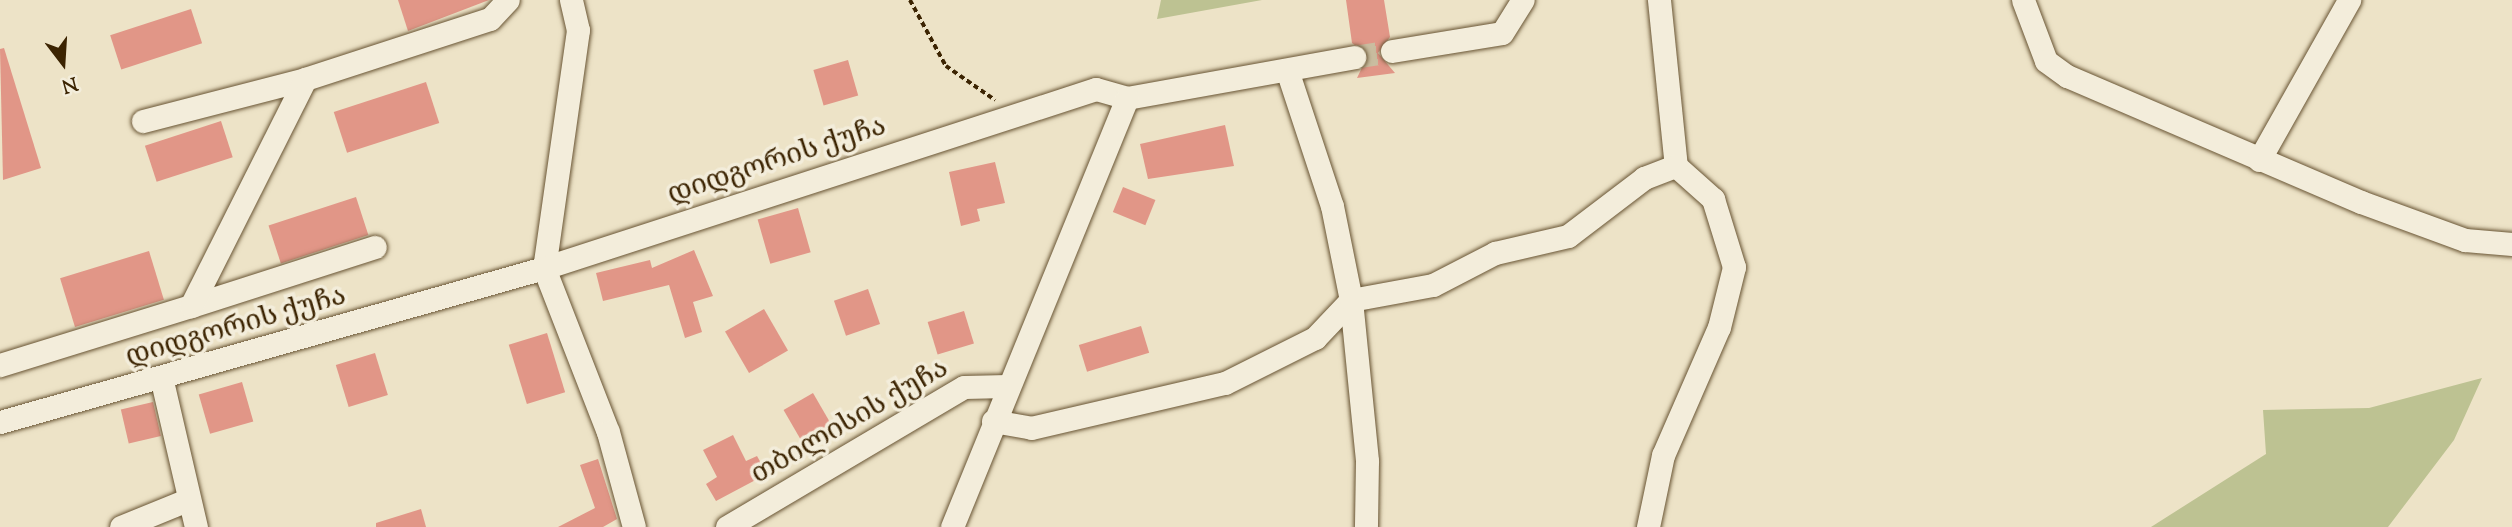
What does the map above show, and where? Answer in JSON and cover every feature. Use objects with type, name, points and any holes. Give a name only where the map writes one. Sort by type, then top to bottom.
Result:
[{"type":"street","points":[[143,121],[305,79],[490,19],[508,0]]},
{"type":"street","points":[[571,0],[578,30],[544,268],[608,432],[634,527]]},
{"type":"street","points":[[1392,51],[1502,33],[1523,0]]},
{"type":"street","points":[[1648,527],[1663,456],[1719,327],[1734,267],[1713,199],[1676,166],[1659,0]]},
{"type":"street","points":[[2022,0],[2046,61],[2067,76],[2259,160],[2465,240],[2512,244]]},
{"type":"street","points":[[2259,160],[2349,0]]},
{"type":"street","points":[[952,527],[1007,386],[1127,98],[1354,57]]},
{"type":"street","points":[[1287,70],[1332,206],[1350,300],[1367,461],[1366,527]]},
{"type":"street","points":[[191,306],[305,79]]},
{"type":"street","name":"დიდგორის ქუჩა","points":[[0,422],[162,381],[544,268],[1096,89],[1127,98]]},
{"type":"street","points":[[993,421],[1031,428],[1225,383],[1315,338],[1350,300],[1433,285],[1495,253],[1568,236],[1644,178],[1676,166]]},
{"type":"street","points":[[0,365],[375,247]]},
{"type":"street","points":[[162,381],[187,500],[196,527]]},
{"type":"street","name":"თბილისის ქუჩა","points":[[727,527],[964,387],[1007,386]]},
{"type":"street","points":[[121,527],[187,500]]},
{"type":"path","points":[[910,0],[946,66],[1013,115]]},
{"type":"green space","points":[[1161,0],[1262,0],[1157,19]]},
{"type":"green space","points":[[2482,378],[2454,440],[2388,527],[2151,527],[2266,454],[2263,410],[2369,408]]},
{"type":"building","points":[[398,0],[489,0],[408,31]]},
{"type":"building","points":[[1346,0],[1384,0],[1390,37],[1378,53],[1395,73],[1357,78],[1368,55],[1352,43]]},
{"type":"building","points":[[191,9],[202,43],[121,70],[110,35]]},
{"type":"building","points":[[4,48],[41,168],[3,180],[0,49]]},
{"type":"building","points":[[848,60],[858,96],[824,105],[813,70]]},
{"type":"building","points":[[426,82],[439,123],[347,153],[334,112]]},
{"type":"building","points":[[221,121],[233,157],[157,182],[145,146]]},
{"type":"building","points":[[1225,125],[1234,166],[1148,179],[1140,144]]},
{"type":"building","points":[[995,162],[1005,203],[977,209],[980,221],[961,226],[949,172]]},
{"type":"building","points":[[1123,187],[1155,200],[1145,225],[1113,212]]},
{"type":"building","points":[[356,197],[368,235],[281,263],[269,225]]},
{"type":"building","points":[[798,208],[811,252],[770,264],[758,220]]},
{"type":"building","points":[[694,250],[713,296],[693,302],[702,332],[685,338],[669,285],[603,301],[596,273],[650,260],[652,268]]},
{"type":"building","points":[[149,251],[164,300],[75,327],[60,278]]},
{"type":"building","points":[[868,289],[880,324],[846,336],[834,301]]},
{"type":"building","points":[[764,309],[788,351],[749,373],[725,332]]},
{"type":"building","points":[[964,311],[974,344],[938,355],[928,322]]},
{"type":"building","points":[[1141,326],[1149,353],[1087,372],[1079,345]]},
{"type":"building","points":[[547,333],[565,392],[527,404],[509,345]]},
{"type":"building","points":[[375,353],[388,395],[349,407],[336,365]]},
{"type":"building","points":[[242,382],[253,421],[210,434],[199,394]]},
{"type":"building","points":[[813,393],[834,429],[805,446],[784,410]]},
{"type":"building","points":[[153,402],[161,436],[129,444],[121,409]]},
{"type":"building","points":[[733,435],[746,461],[757,456],[767,474],[716,501],[706,484],[717,477],[703,450]]},
{"type":"building","points":[[598,459],[617,519],[603,527],[558,527],[595,508],[580,465]]},
{"type":"building","points":[[421,509],[426,527],[376,527],[376,523]]},
{"type":"tunnel","points":[[1354,57],[1392,51]]}]
